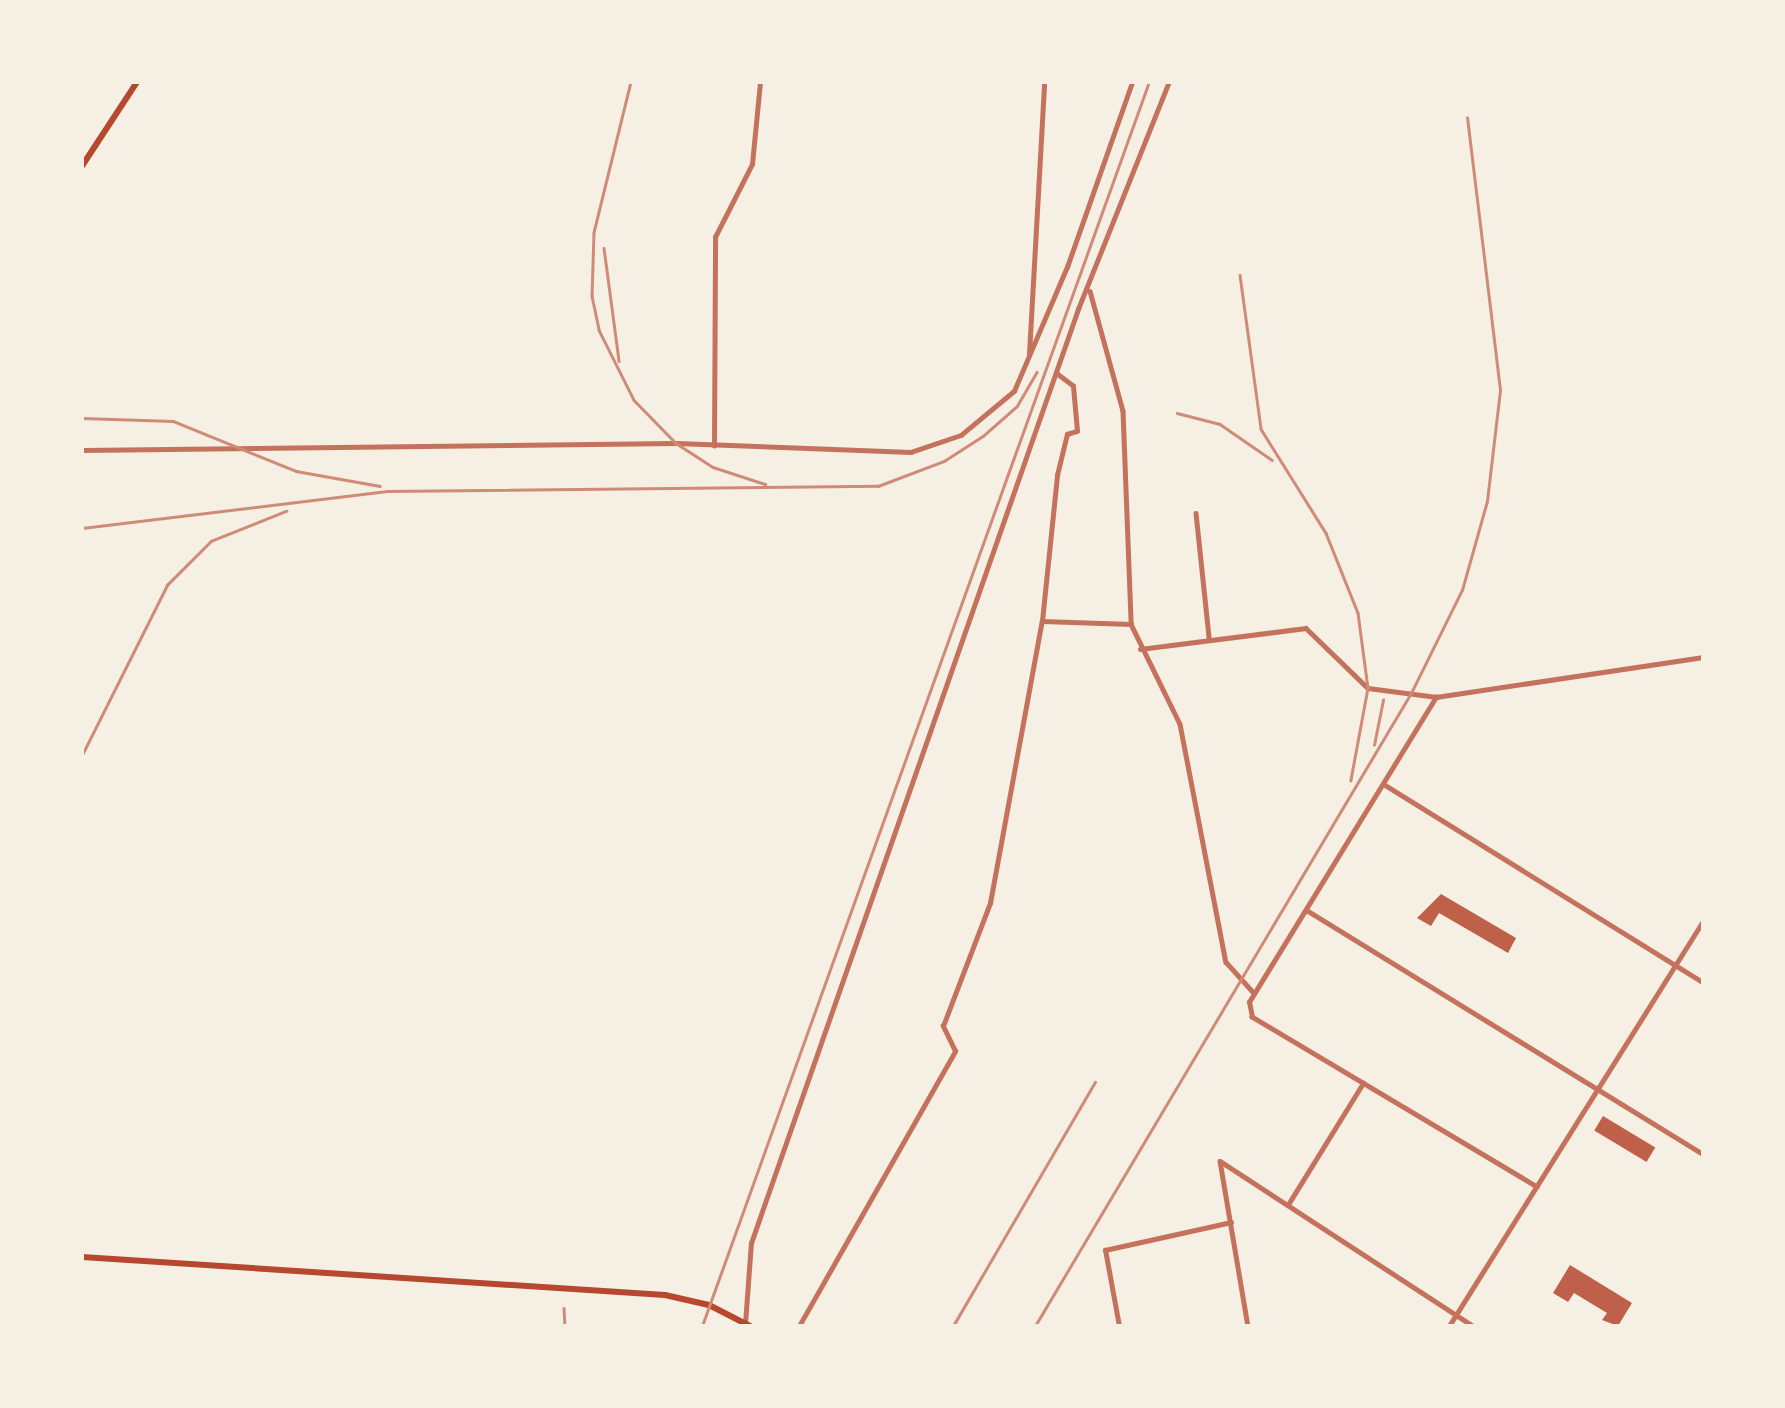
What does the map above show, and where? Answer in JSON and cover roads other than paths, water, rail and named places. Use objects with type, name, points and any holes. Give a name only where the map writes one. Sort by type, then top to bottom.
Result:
[{"type":"main road","points":[[82,166],[137,82]]},
{"type":"main road","points":[[82,1257],[665,1295],[709,1305],[748,1325]]},
{"type":"street","points":[[713,446],[715,237],[752,164],[760,82]]},
{"type":"street","points":[[1029,359],[1044,82]]},
{"type":"street","points":[[82,450],[713,446],[911,452],[961,435],[1014,391],[1029,359],[1132,82]]},
{"type":"street","points":[[748,1325],[751,1243],[1057,374],[1169,82]]},
{"type":"street","points":[[1090,290],[1123,411],[1131,624],[1140,649],[1180,724],[1226,961],[1254,993]]},
{"type":"street","points":[[799,1326],[955,1051],[943,1026],[990,903],[1042,621],[1057,475],[1067,434],[1077,428],[1073,386],[1057,374]]},
{"type":"street","points":[[1196,513],[1209,637]]},
{"type":"street","points":[[1042,621],[1131,624]]},
{"type":"street","points":[[1140,649],[1209,637],[1306,628],[1368,688],[1436,697],[1703,657]]},
{"type":"street","points":[[1436,697],[1308,911],[1254,993],[1248,1013],[1537,1187]]},
{"type":"street","points":[[1385,785],[1703,982]]},
{"type":"street","points":[[1308,911],[1703,1154]]},
{"type":"street","points":[[1449,1326],[1703,921]]},
{"type":"street","points":[[1289,1203],[1363,1083]]},
{"type":"street","points":[[1248,1326],[1220,1161],[1427,1290],[1473,1326]]},
{"type":"street","points":[[1119,1326],[1105,1250],[1231,1222]]},
{"type":"railway","points":[[631,82],[594,233],[592,296],[599,330],[634,400],[676,443],[713,467],[765,484]]},
{"type":"railway","points":[[702,1326],[1149,82]]},
{"type":"railway","points":[[1035,1326],[1411,693],[1462,590],[1487,501],[1500,390],[1467,118]]},
{"type":"railway","points":[[604,248],[619,361]]},
{"type":"railway","points":[[1240,275],[1261,429],[1326,533],[1358,613],[1368,688],[1351,780]]},
{"type":"railway","points":[[82,528],[387,491],[878,486],[944,461],[983,436],[1017,406],[1037,372]]},
{"type":"railway","points":[[1177,413],[1220,424],[1272,460]]},
{"type":"railway","points":[[82,418],[173,421],[296,471],[380,486]]},
{"type":"railway","points":[[82,755],[167,585],[211,541],[286,511]]},
{"type":"railway","points":[[1374,745],[1383,700]]},
{"type":"railway","points":[[953,1326],[1095,1082]]},
{"type":"railway","points":[[564,1308],[565,1326]]}]
